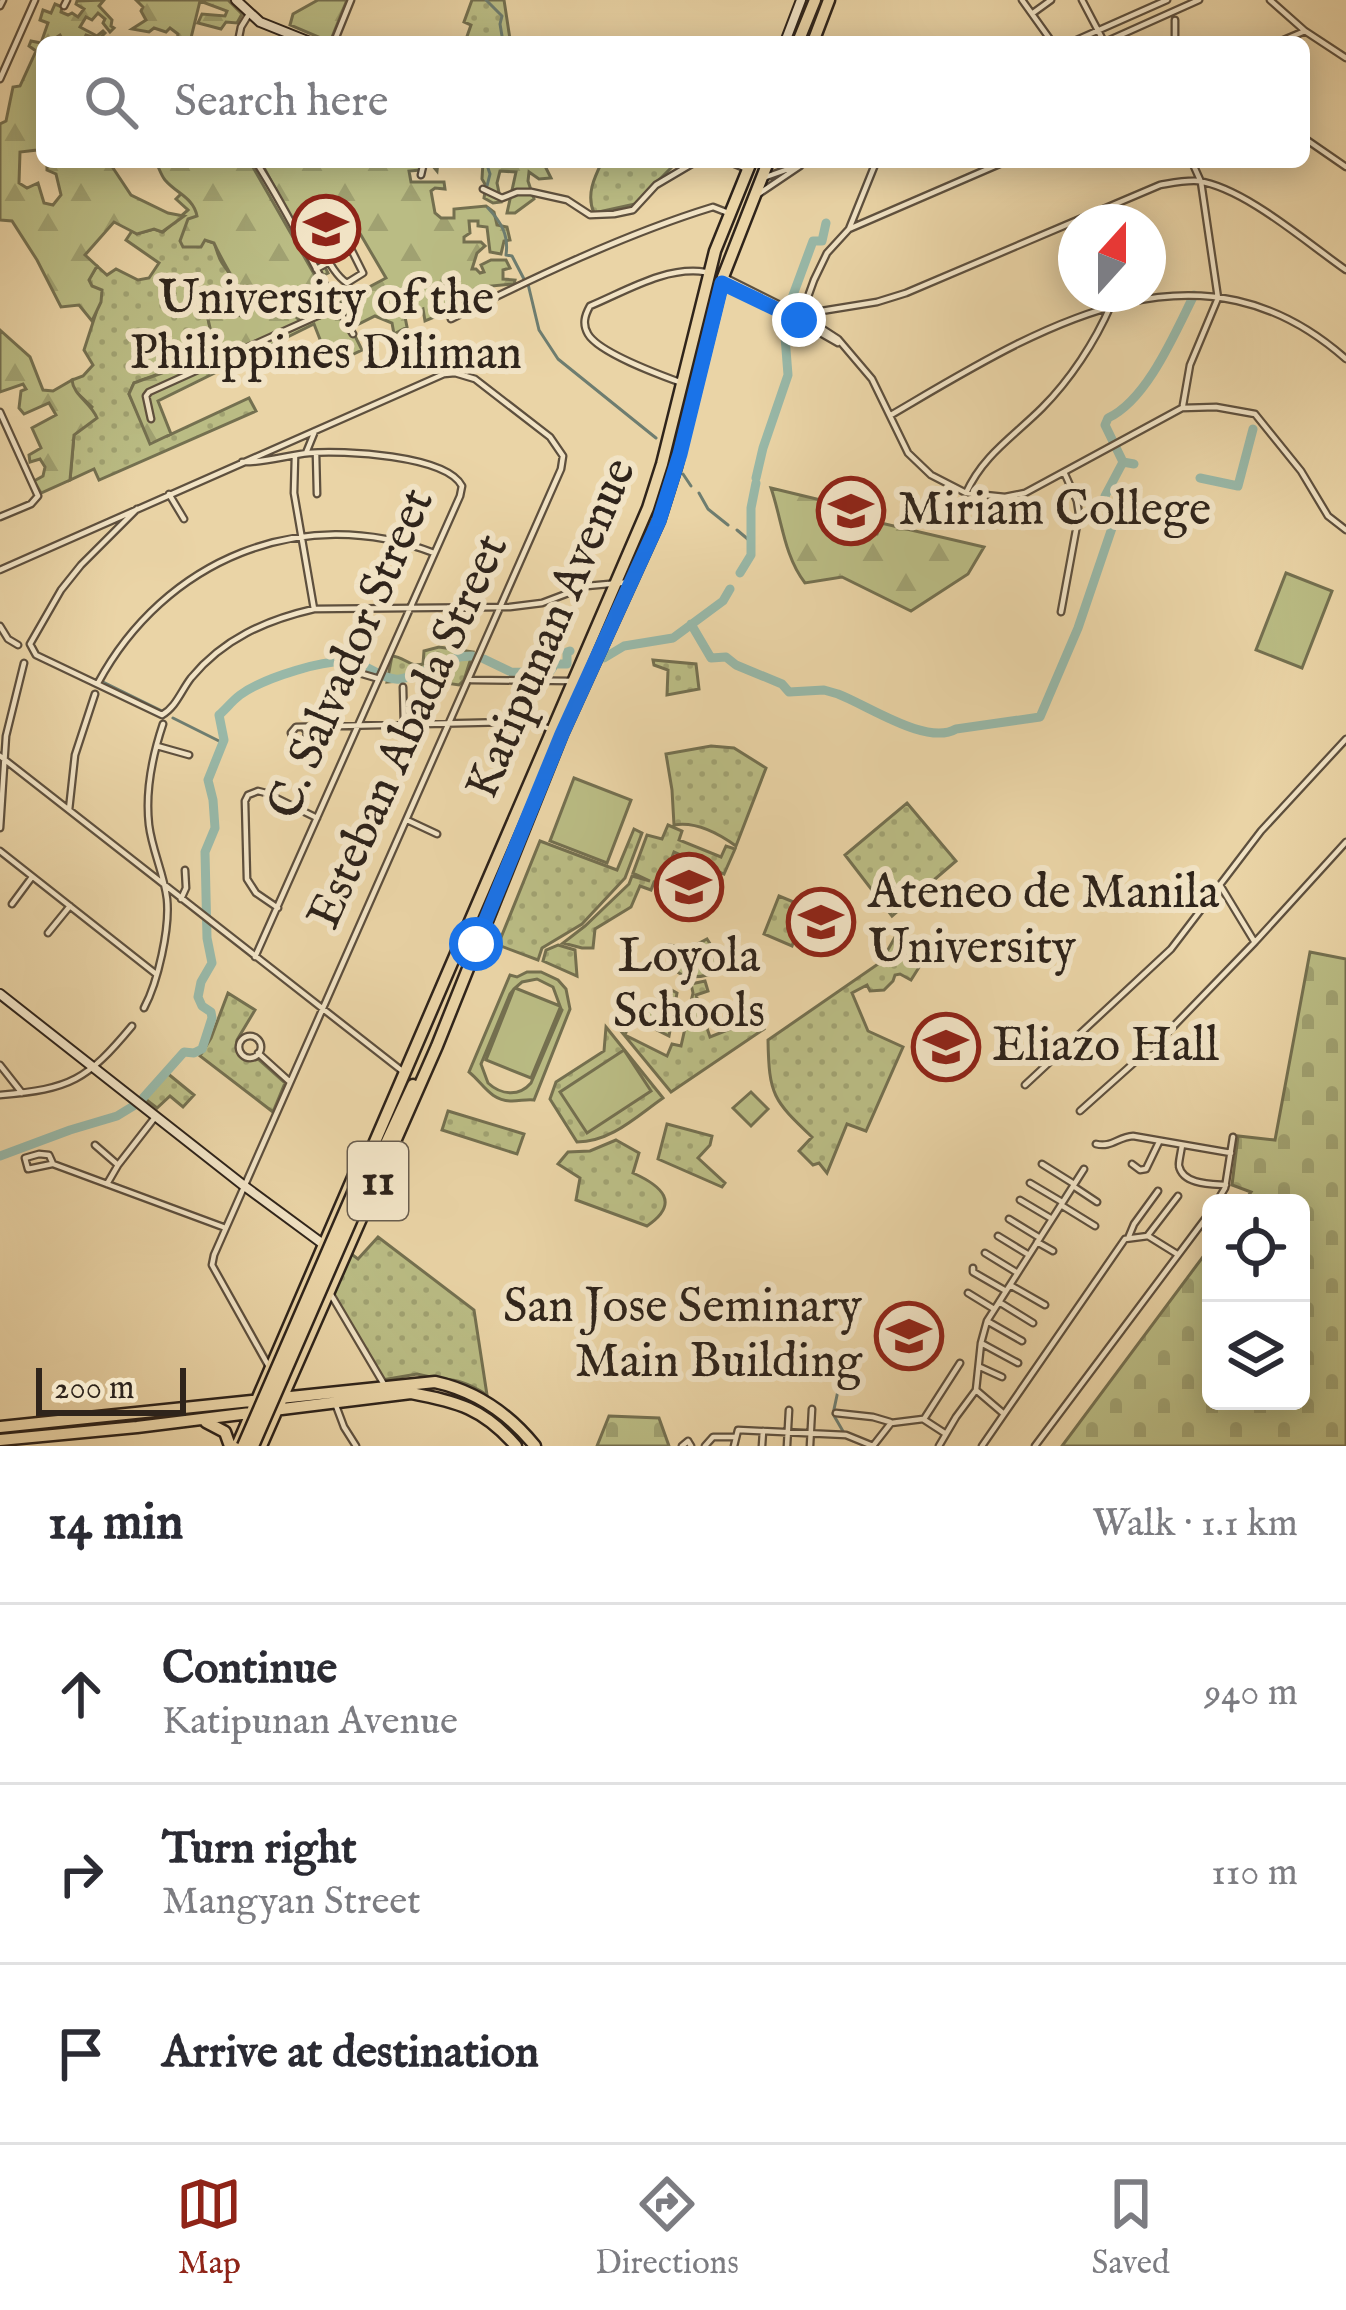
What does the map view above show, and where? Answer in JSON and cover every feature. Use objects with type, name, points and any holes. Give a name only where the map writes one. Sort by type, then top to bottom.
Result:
[{"type":"main road","points":[[236,0],[260,22],[295,36]]},
{"type":"main road","points":[[786,36],[801,0]]},
{"type":"main road","points":[[807,36],[814,0]]},
{"type":"main road","points":[[808,36],[829,0]]},
{"type":"main road","name":"Katipunan Avenue","points":[[257,1446],[281,1405],[300,1352],[414,1101],[573,680],[648,508],[709,273],[749,168]]},
{"type":"main road","points":[[740,232],[742,212],[763,168]]},
{"type":"main road","name":"Katipunan Avenue","points":[[257,1446],[388,1113],[519,803],[664,508],[723,280],[764,168]]},
{"type":"main road","points":[[0,994],[323,1244]]},
{"type":"main road","name":"Katipunan Avenue","points":[[237,1446],[440,1033]]},
{"type":"main road","name":"Katipunan Avenue","points":[[237,1446],[358,1163],[388,1113]]},
{"type":"main road","points":[[290,1318],[298,1331],[312,1327]]},
{"type":"main road","points":[[280,1343],[300,1352]]},
{"type":"main road","points":[[0,1427],[35,1436],[233,1403],[248,1397],[264,1381]]},
{"type":"main road","points":[[281,1405],[435,1382],[462,1389],[508,1418],[535,1446]]},
{"type":"main road","points":[[0,1440],[196,1420],[254,1407],[437,1390],[474,1404],[521,1446]]},
{"type":"main road","points":[[411,1393],[452,1400],[471,1409],[521,1446]]},
{"type":"main road","points":[[233,1403],[254,1407]]},
{"type":"main road","points":[[196,1420],[218,1426],[237,1446]]},
{"type":"street","points":[[0,80],[35,0]]},
{"type":"street","points":[[336,36],[351,0]]},
{"type":"street","points":[[1022,0],[1048,36]]},
{"type":"street","points":[[1033,13],[1051,0]]},
{"type":"street","points":[[1082,0],[1101,36]]},
{"type":"street","points":[[1085,36],[1167,0]]},
{"type":"street","points":[[1117,36],[1198,0]]},
{"type":"street","points":[[1270,0],[1346,58]]},
{"type":"street","points":[[239,36],[249,14]]},
{"type":"street","points":[[1174,36],[1175,20]]},
{"type":"street","points":[[1293,36],[1305,31]]},
{"type":"street","points":[[1310,142],[1346,167]]},
{"type":"street","points":[[260,168],[353,334]]},
{"type":"street","points":[[421,175],[423,168]]},
{"type":"street","points":[[483,189],[502,198],[517,191],[531,192],[567,200],[588,215],[614,214],[633,210],[656,185],[685,168]]},
{"type":"street","points":[[760,180],[790,168]]},
{"type":"street","points":[[754,197],[797,168]]},
{"type":"street","points":[[800,318],[827,254],[849,229],[874,168]]},
{"type":"street","points":[[849,229],[990,168]]},
{"type":"street","points":[[1182,408],[1190,365],[1218,298],[1201,182],[1195,168]]},
{"type":"street","points":[[800,318],[906,293],[1160,184],[1201,182],[1242,197],[1346,270]]},
{"type":"street","points":[[451,319],[670,222],[713,207],[730,214]]},
{"type":"street","points":[[334,225],[363,273],[347,283],[330,261],[316,239],[334,225]]},
{"type":"street","points":[[316,269],[351,249]]},
{"type":"street","points":[[682,383],[600,345],[588,334],[585,317],[590,306],[669,274],[709,273]]},
{"type":"street","points":[[723,280],[843,345],[872,379],[908,453],[932,475],[966,493],[1017,495],[1182,408],[1214,407],[1256,414],[1301,471],[1328,516],[1346,530]]},
{"type":"street","points":[[1166,296],[1194,294],[1269,312],[1345,357]]},
{"type":"street","points":[[152,419],[149,392],[335,308]]},
{"type":"street","points":[[889,416],[1003,349],[1093,312]]},
{"type":"street","points":[[966,493],[1000,444],[1049,400],[1094,340],[1108,312]]},
{"type":"street","name":"Esteban Abada Street","points":[[0,569],[93,539],[137,508],[438,376],[454,373],[482,383],[550,437],[563,456],[469,680],[224,1227],[212,1265],[270,1366]]},
{"type":"street","points":[[0,412],[38,496],[0,518]]},
{"type":"street","points":[[242,462],[306,453],[315,430]]},
{"type":"street","name":"C. Salvador Street","points":[[255,957],[462,486],[457,476],[441,468],[384,456],[306,453]]},
{"type":"street","points":[[316,454],[317,494]]},
{"type":"street","points":[[295,456],[294,493],[314,609]]},
{"type":"street","points":[[1060,612],[1078,514],[1078,501],[1064,472]]},
{"type":"street","points":[[169,494],[184,519]]},
{"type":"street","points":[[137,508],[93,539],[33,635],[30,648],[158,714],[166,714],[210,657],[233,640],[257,626],[314,609],[500,608],[542,603],[587,586],[631,582]]},
{"type":"street","points":[[98,684],[130,633],[165,598],[205,570],[250,549],[338,533],[374,536],[434,553]]},
{"type":"street","points":[[1,629],[18,644]]},
{"type":"street","points":[[0,828],[2,758],[24,663]]},
{"type":"street","points":[[359,673],[380,676]]},
{"type":"street","points":[[469,680],[573,680]]},
{"type":"street","points":[[403,687],[404,725]]},
{"type":"street","points":[[69,810],[75,755],[95,694]]},
{"type":"street","points":[[304,728],[514,722],[557,732]]},
{"type":"street","points":[[144,1008],[167,917],[148,823],[148,792],[164,724]]},
{"type":"street","points":[[1025,1085],[1171,949],[1261,831],[1346,740]]},
{"type":"street","points":[[157,746],[189,755]]},
{"type":"street","points":[[2,758],[405,1073]]},
{"type":"street","points":[[278,908],[247,879],[245,801],[258,791],[317,818]]},
{"type":"street","points":[[406,820],[437,834]]},
{"type":"street","points":[[1080,1112],[1165,1035],[1346,842]]},
{"type":"street","points":[[0,851],[156,974]]},
{"type":"street","points":[[181,900],[186,888],[184,870]]},
{"type":"street","points":[[12,904],[32,878]]},
{"type":"street","points":[[1220,885],[1255,942]]},
{"type":"street","points":[[48,933],[70,906]]},
{"type":"street","points":[[0,1095],[73,1081],[94,1067],[132,1026]]},
{"type":"street","points":[[258,1053],[290,1082]]},
{"type":"street","points":[[0,1065],[22,1093]]},
{"type":"street","points":[[107,1184],[156,1116]]},
{"type":"street","points":[[1096,1144],[1107,1146],[1129,1136],[1232,1153]]},
{"type":"street","points":[[1221,1194],[1233,1137]]},
{"type":"street","points":[[1132,1164],[1146,1169],[1159,1142]]},
{"type":"street","points":[[95,1145],[118,1165]]},
{"type":"street","points":[[1182,1145],[1181,1172],[1203,1184],[1226,1185]]},
{"type":"street","points":[[53,1164],[224,1227]]},
{"type":"street","points":[[1042,1164],[1097,1202]]},
{"type":"street","points":[[939,1446],[976,1390],[987,1321],[1084,1169]]},
{"type":"street","points":[[1030,1183],[1095,1226]]},
{"type":"street","points":[[982,1446],[1158,1191]]},
{"type":"street","points":[[1148,1236],[1178,1196]]},
{"type":"street","points":[[1020,1200],[1052,1219]]},
{"type":"street","points":[[1009,1219],[1053,1251]]},
{"type":"street","points":[[1035,1446],[1202,1222]]},
{"type":"street","points":[[998,1236],[1029,1255]]},
{"type":"street","points":[[1128,1237],[1148,1236],[1178,1254]]},
{"type":"street","points":[[985,1253],[1017,1273]]},
{"type":"street","points":[[973,1268],[1045,1305]]},
{"type":"street","points":[[328,1290],[385,1386]]},
{"type":"street","points":[[968,1293],[1033,1323]]},
{"type":"street","points":[[987,1321],[1022,1341]]},
{"type":"street","points":[[981,1343],[1018,1363]]},
{"type":"street","points":[[923,1419],[960,1363]]},
{"type":"street","points":[[978,1366],[1002,1376]]},
{"type":"street","points":[[976,1390],[1004,1414]]},
{"type":"street","points":[[334,1402],[356,1446]]},
{"type":"street","points":[[810,1446],[812,1409]]},
{"type":"street","points":[[787,1446],[789,1410]]},
{"type":"street","points":[[836,1413],[891,1423],[923,1419],[946,1434]]},
{"type":"street","points":[[734,1446],[737,1430],[834,1434],[873,1446],[891,1423]]},
{"type":"street","points":[[762,1446],[763,1431]]},
{"type":"street","points":[[834,1434],[834,1446]]},
{"type":"street","points":[[705,1446],[716,1436],[735,1437]]},
{"type":"street","points":[[682,1446],[688,1442],[691,1446]]},
{"type":"green space","points":[[104,0],[99,6],[114,28],[110,32],[98,13],[92,20],[86,17],[80,27],[97,36],[43,36],[48,23],[40,20],[43,10],[51,13],[55,4],[62,7],[61,12],[78,17],[84,9],[77,1]]},
{"type":"green space","points":[[136,0],[228,0],[242,14],[237,23],[226,22],[221,29],[198,23],[202,14],[225,16],[227,11],[200,1],[191,36],[178,36],[170,28],[166,32],[132,29],[146,20]]},
{"type":"green space","points":[[318,0],[347,0],[332,36],[316,36],[290,25],[293,14]]},
{"type":"green space","points":[[472,0],[504,0],[510,36],[467,36],[471,25],[464,22]]},
{"type":"green space","points":[[36,51],[36,150],[20,152],[19,183],[27,188],[38,183],[44,203],[53,205],[61,195],[56,174],[47,168],[113,168],[131,195],[184,216],[162,232],[154,229],[137,234],[114,222],[85,255],[97,266],[89,280],[102,290],[92,321],[79,305],[61,307],[12,221],[0,220],[0,124],[6,121],[13,87],[20,86]]},
{"type":"green space","points":[[159,168],[253,168],[329,300],[316,307],[308,288],[302,290],[306,302],[297,318],[301,321],[341,309],[339,303],[386,278],[341,201],[299,215],[328,273],[322,276],[264,168],[420,168],[409,171],[411,182],[444,182],[445,189],[431,191],[435,213],[441,218],[454,218],[454,209],[486,206],[494,212],[497,225],[507,227],[510,240],[504,241],[501,254],[490,252],[487,227],[478,226],[478,221],[469,221],[470,233],[464,242],[485,246],[472,269],[484,272],[481,265],[506,260],[510,268],[503,270],[503,279],[515,280],[514,284],[491,286],[492,291],[486,292],[483,287],[475,289],[478,299],[425,321],[423,309],[405,317],[407,327],[394,334],[392,323],[375,316],[351,328],[362,350],[330,365],[314,324],[158,401],[171,434],[150,444],[129,394],[134,383],[177,367],[206,349],[213,341],[208,319],[214,307],[247,318],[250,307],[214,243],[205,240],[201,247],[183,247],[180,241],[188,219],[197,216],[188,200],[165,180]]},
{"type":"green space","points":[[483,168],[546,168],[551,178],[539,179],[529,172],[534,199],[515,213],[507,213],[516,172],[500,171],[501,202],[484,198]]},
{"type":"green space","points":[[599,168],[671,168],[635,204],[594,213],[594,180]]},
{"type":"green space","points":[[182,193],[195,207],[205,240],[214,243],[244,296],[248,319],[229,310],[208,319],[213,341],[206,349],[177,367],[134,383],[129,394],[144,427],[167,436],[249,398],[256,411],[99,480],[94,469],[70,480],[74,435],[92,407],[72,388],[72,380],[93,365],[84,350],[96,313],[89,279],[97,266],[107,275],[116,269],[138,280],[149,278],[159,263],[126,240],[132,231],[163,232],[188,210],[176,199]]},
{"type":"green space","points":[[0,330],[30,357],[43,390],[53,391],[72,380],[97,418],[74,435],[70,480],[41,493],[34,481],[43,476],[45,467],[40,459],[30,462],[29,455],[41,448],[32,428],[56,415],[49,403],[24,414],[19,408],[21,391],[26,389],[23,384],[0,392]]},
{"type":"green space","points":[[771,488],[833,503],[836,524],[855,532],[877,534],[881,523],[984,547],[968,574],[911,611],[842,577],[805,583],[788,550]]},
{"type":"green space","points":[[1286,573],[1332,591],[1302,668],[1256,650]]},
{"type":"green space","points":[[439,647],[473,652],[459,685],[419,679],[387,682],[392,656],[423,664],[424,651]]},
{"type":"green space","points":[[653,660],[696,664],[699,689],[667,695],[668,670],[654,665]]},
{"type":"green space","points":[[711,746],[734,748],[766,768],[736,846],[707,829],[674,825],[666,754]]},
{"type":"green space","points":[[574,778],[631,800],[607,863],[550,841]]},
{"type":"green space","points":[[907,803],[956,861],[892,916],[845,855]]},
{"type":"green space","points":[[668,825],[682,831],[679,840],[721,857],[726,846],[735,849],[724,874],[674,852],[662,884],[654,882],[651,890],[640,886],[631,907],[595,929],[593,948],[563,943],[629,884],[632,876],[650,881],[633,873],[647,835],[662,839]]},
{"type":"green space","points":[[634,829],[642,833],[625,878],[582,924],[542,948],[538,960],[498,945],[540,841],[617,870]]},
{"type":"green space","points":[[779,896],[806,907],[792,946],[764,934]]},
{"type":"green space","points":[[898,932],[923,961],[911,980],[895,975],[884,990],[870,991],[867,985],[852,993],[868,1031],[903,1047],[866,1131],[847,1124],[827,1173],[799,1151],[812,1137],[776,1095],[768,1040],[881,962]]},
{"type":"green space","points":[[707,939],[726,969],[696,977],[673,967],[669,945],[690,948]]},
{"type":"green space","points":[[558,945],[575,950],[577,976],[543,961],[546,950]]},
{"type":"green space","points":[[1310,952],[1346,959],[1346,1446],[1062,1446],[1202,1258],[1202,1410],[1310,1410],[1310,1194],[1250,1194],[1232,1185],[1238,1136],[1275,1140]]},
{"type":"green space","points":[[541,972],[558,980],[566,989],[570,1009],[534,1100],[498,1098],[469,1072],[510,975]],"holes":[[[537,979],[553,987],[560,1006],[515,988]],[[514,989],[486,1060],[531,1078],[562,1010],[531,1083],[510,1093],[488,1083],[481,1064]]]},
{"type":"green space","points":[[705,981],[708,991],[696,995],[710,1037],[758,1018],[764,1029],[671,1092],[615,1024],[630,1018],[635,1024],[629,1025],[625,1035],[667,1056],[672,1044],[681,1046],[691,984]]},
{"type":"green space","points":[[668,988],[677,993],[669,1036],[639,1021]]},
{"type":"green space","points":[[228,993],[255,1010],[236,1048],[244,1059],[258,1059],[285,1083],[273,1112],[200,1056]]},
{"type":"green space","points":[[606,1027],[663,1098],[612,1133],[577,1142],[550,1099],[556,1082],[604,1051]]},
{"type":"green space","points":[[624,1050],[651,1091],[587,1133],[560,1092]]},
{"type":"green space","points":[[167,1073],[194,1095],[183,1107],[170,1096],[157,1108],[144,1098]]},
{"type":"green space","points":[[751,1092],[768,1109],[751,1126],[733,1108]]},
{"type":"green space","points":[[448,1111],[524,1134],[517,1154],[442,1130]]},
{"type":"green space","points":[[667,1124],[712,1136],[698,1158],[725,1183],[722,1187],[658,1159]]},
{"type":"green space","points":[[616,1140],[639,1153],[633,1173],[664,1196],[663,1210],[647,1226],[576,1200],[580,1178],[558,1164],[568,1152],[590,1151]]},
{"type":"green space","points":[[378,1237],[474,1310],[487,1395],[459,1382],[417,1374],[382,1380],[331,1291],[350,1253],[358,1259]]},
{"type":"green space","points":[[609,1416],[659,1418],[669,1446],[597,1446]]},
{"type":"waterway","points":[[486,0],[502,16],[502,36]]},
{"type":"waterway","points":[[487,186],[488,168]]},
{"type":"waterway","points":[[488,208],[503,229],[506,255],[512,256],[525,281]]},
{"type":"waterway","points":[[789,306],[813,241],[822,241],[826,223]]},
{"type":"waterway","points":[[528,284],[539,330],[558,359],[656,438]]},
{"type":"waterway","points":[[1123,462],[1105,425],[1147,381],[1194,295]]},
{"type":"waterway","points":[[756,478],[788,375],[786,314]]},
{"type":"waterway","points":[[1200,478],[1238,486],[1253,429]]},
{"type":"waterway","points":[[691,624],[711,658],[726,657],[789,692],[838,694],[914,729],[944,733],[1040,717],[1078,628],[1112,528],[1105,496],[1123,462],[1134,464]]},
{"type":"waterway","points":[[683,474],[691,486]]},
{"type":"waterway","points":[[740,573],[751,555],[756,483]]},
{"type":"waterway","points":[[699,493],[708,509],[728,525]]},
{"type":"waterway","points":[[737,530],[750,541]]},
{"type":"waterway","points":[[604,658],[624,646],[673,638],[723,601],[730,589]]},
{"type":"waterway","points":[[484,659],[511,672],[549,673],[555,664],[567,664],[570,651]]},
{"type":"waterway","points":[[143,1098],[184,1052],[202,1049],[212,1018],[198,997],[212,963],[205,852],[215,828],[208,780],[224,740],[219,715],[250,689],[313,666],[356,663],[400,679],[472,656]]},
{"type":"waterway","points":[[103,682],[164,712]]},
{"type":"waterway","points":[[173,718],[223,743]]},
{"type":"waterway","points":[[0,1156],[117,1116],[135,1105]]},
{"type":"waterway","points":[[844,1433],[833,1414],[845,1358]]},
{"type":"place","name":"University of the Philippines Diliman","points":[[326,229]]},
{"type":"place","name":"Miriam College","points":[[851,511]]},
{"type":"place","name":"Loyola Schools","points":[[689,887]]},
{"type":"place","name":"Ateneo de Manila University","points":[[821,922]]},
{"type":"place","name":"Eliazo Hall","points":[[946,1047]]},
{"type":"place","name":"San Jose Seminary Main Building","points":[[909,1336]]},
{"type":"route","points":[[476,944],[562,734],[659,521],[722,283],[799,320]]}]
